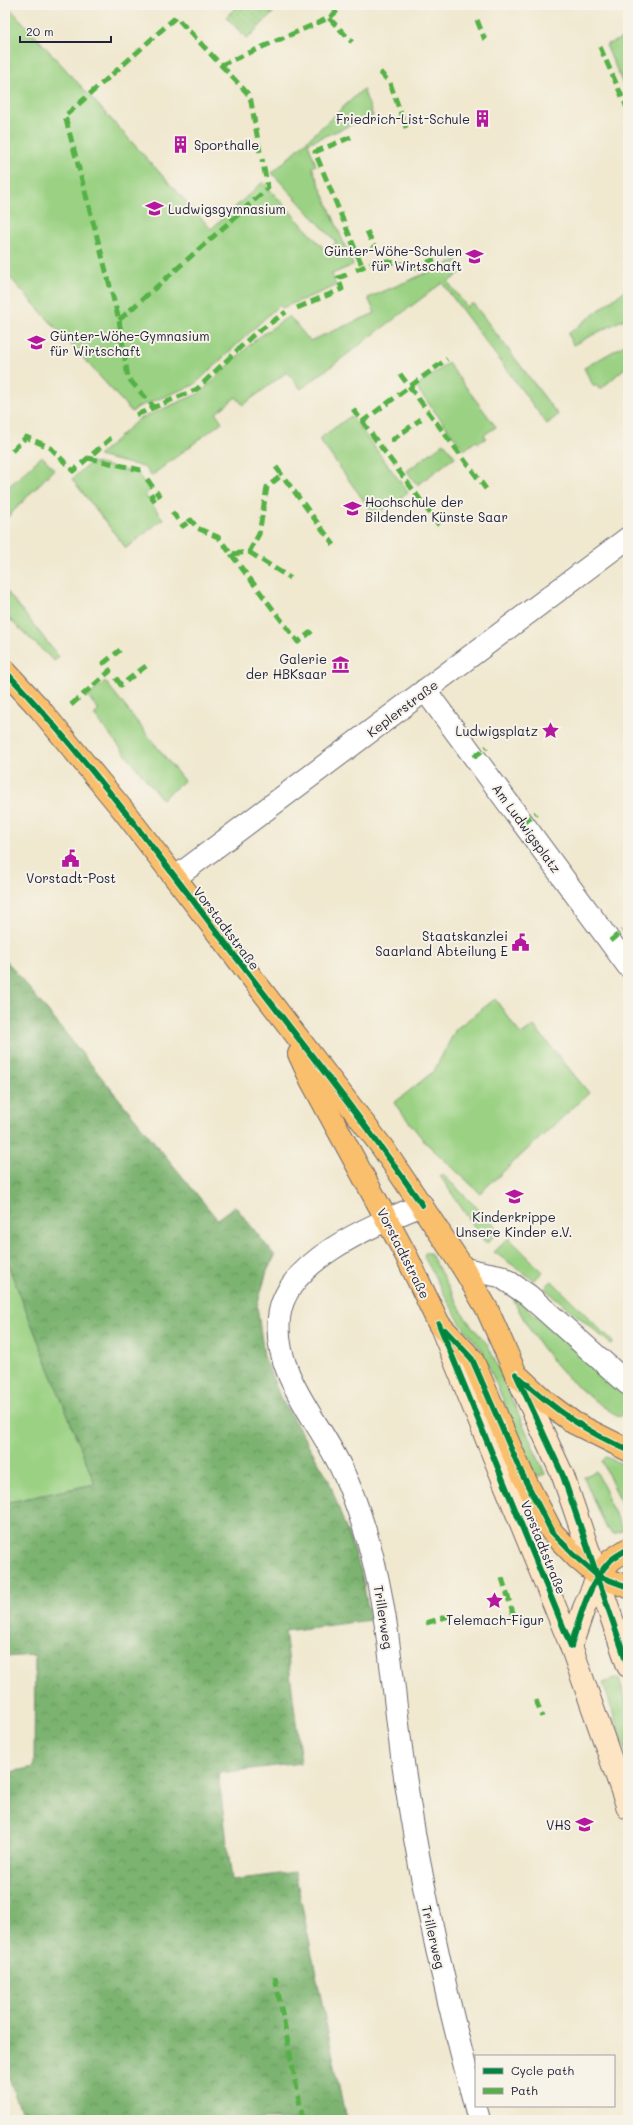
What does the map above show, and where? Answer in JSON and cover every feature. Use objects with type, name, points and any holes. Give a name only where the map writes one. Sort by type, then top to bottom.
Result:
[{"type":"main road","name":"Vorstadtstraße","points":[[5,671],[67,741],[176,877],[283,1020],[382,1147],[464,1270],[487,1309],[563,1476],[628,1666]]},
{"type":"main road","name":"Vorstadtstraße","points":[[283,1020],[311,1080],[387,1220],[439,1324],[571,1646],[628,1808]]},
{"type":"main road","points":[[439,1324],[472,1359],[516,1462],[552,1532],[577,1558],[598,1576],[628,1587]]},
{"type":"main road","points":[[516,1374],[547,1403],[574,1423],[628,1450]]},
{"type":"main road","points":[[571,1646],[584,1608],[598,1576],[611,1560],[628,1549]]},
{"type":"street","name":"Keplerstraße","points":[[176,877],[628,538]]},
{"type":"street","name":"Am Ludwigsplatz","points":[[425,690],[628,966]]},
{"type":"street","name":"Trillerweg","points":[[422,1205],[387,1220],[335,1247],[310,1266],[289,1289],[278,1316],[280,1352],[295,1389],[343,1472],[364,1527],[376,1567],[385,1608],[405,1780],[420,1874],[456,2034],[478,2120]]},
{"type":"street","points":[[464,1270],[500,1276],[528,1296],[628,1384]]},
{"type":"green space","points":[[5,5],[7,5],[211,229],[263,182],[327,252],[336,242],[272,173],[363,89],[373,116],[308,143],[316,165],[312,167],[353,265],[332,274],[336,286],[282,308],[279,305],[194,385],[138,407],[132,412],[5,272]]},
{"type":"green space","points":[[238,5],[265,5],[273,13],[247,39],[226,17]]},
{"type":"green space","points":[[627,36],[628,82],[623,84],[606,45]]},
{"type":"green space","points":[[457,260],[464,270],[448,282],[467,307],[473,303],[558,415],[547,424],[442,283],[301,389],[287,372],[243,405],[236,397],[216,413],[222,422],[151,476],[144,467],[98,456],[139,419],[200,393],[255,340],[289,316],[310,341],[375,313],[368,298]]},
{"type":"green space","points":[[628,288],[628,317],[573,345],[568,334]]},
{"type":"green space","points":[[628,343],[628,365],[600,390],[596,385],[594,387],[584,368]]},
{"type":"green space","points":[[448,363],[496,427],[484,435],[486,438],[479,443],[476,441],[464,450],[416,387]]},
{"type":"green space","points":[[351,416],[408,492],[401,497],[403,500],[394,506],[391,504],[375,516],[319,439]]},
{"type":"green space","points":[[444,443],[455,457],[417,485],[407,471]]},
{"type":"green space","points":[[42,456],[54,469],[5,520],[5,490]]},
{"type":"green space","points":[[91,462],[137,473],[150,490],[145,495],[163,519],[126,548],[72,479]]},
{"type":"green space","points":[[5,589],[59,657],[54,661],[5,615]]},
{"type":"green space","points":[[105,681],[184,781],[162,799],[94,715],[99,710],[88,697]]},
{"type":"green space","points":[[5,959],[217,1219],[235,1206],[275,1256],[267,1271],[257,1306],[264,1356],[280,1397],[328,1478],[361,1571],[370,1620],[285,1631],[301,1763],[218,1773],[232,1880],[295,1872],[346,2120],[24,2120],[5,2068],[5,1773],[34,1767],[35,1655],[5,1657],[5,1503],[95,1484],[5,1257]]},
{"type":"green space","points":[[495,999],[521,1035],[534,1026],[589,1093],[480,1193],[425,1142],[394,1103],[434,1071],[456,1029]]},
{"type":"green space","points":[[442,1174],[500,1230],[486,1244],[440,1176]]},
{"type":"green space","points":[[509,1238],[543,1272],[534,1280],[494,1252]]},
{"type":"green space","points":[[425,1253],[430,1253],[466,1319],[488,1345],[545,1474],[537,1478],[481,1349],[460,1323],[424,1257]]},
{"type":"green space","points":[[5,1257],[95,1484],[5,1503]]},
{"type":"green space","points":[[552,1281],[613,1342],[611,1344],[544,1288]]},
{"type":"green space","points":[[511,1294],[628,1397],[628,1408],[620,1417],[585,1393],[555,1364],[531,1331]]},
{"type":"green space","points":[[606,1457],[628,1466],[628,1518],[602,1461]]},
{"type":"green space","points":[[596,1471],[606,1490],[607,1499],[624,1530],[614,1534],[605,1527],[584,1477]]},
{"type":"green space","points":[[619,1678],[628,1708],[628,1758],[603,1683]]},
{"type":"marked path","points":[[146,44],[176,17],[221,65],[329,18],[344,5]]},
{"type":"marked path","points":[[329,18],[352,42]]},
{"type":"marked path","points":[[477,20],[485,40]]},
{"type":"marked path","points":[[600,47],[628,110]]},
{"type":"marked path","points":[[142,48],[65,116],[119,320],[128,378],[154,407]]},
{"type":"marked path","points":[[221,65],[250,96],[260,152]]},
{"type":"marked path","points":[[380,72],[390,83],[406,128]]},
{"type":"marked path","points":[[351,137],[315,152],[363,268]]},
{"type":"marked path","points":[[119,320],[268,188],[262,159]]},
{"type":"marked path","points":[[367,231],[374,247]]},
{"type":"marked path","points":[[356,270],[379,260],[416,267],[435,259]]},
{"type":"marked path","points":[[297,308],[342,289],[338,278],[351,273]]},
{"type":"marked path","points":[[136,415],[197,389],[252,336],[286,312]]},
{"type":"marked path","points":[[362,422],[447,359]]},
{"type":"marked path","points":[[400,374],[486,489]]},
{"type":"marked path","points":[[353,409],[439,525]]},
{"type":"marked path","points":[[391,441],[421,419]]},
{"type":"marked path","points":[[12,451],[26,437],[51,448],[73,471],[111,438]]},
{"type":"marked path","points":[[88,458],[141,470]]},
{"type":"marked path","points":[[276,467],[334,545]]},
{"type":"marked path","points":[[188,522],[191,520],[197,528],[218,537],[231,554],[249,552],[259,534],[267,487],[282,475]]},
{"type":"marked path","points":[[147,479],[160,497]]},
{"type":"marked path","points":[[155,501],[151,496],[157,492]]},
{"type":"marked path","points":[[172,512],[183,526],[187,523]]},
{"type":"marked path","points":[[249,552],[290,578]]},
{"type":"marked path","points":[[231,554],[298,642],[312,631]]},
{"type":"marked path","points":[[71,705],[110,671],[104,663],[120,650]]},
{"type":"marked path","points":[[116,678],[121,685],[150,663]]},
{"type":"marked path","points":[[474,757],[487,747]]},
{"type":"marked path","points":[[523,823],[536,813]]},
{"type":"marked path","points":[[610,941],[622,931]]},
{"type":"marked path","points":[[502,1578],[514,1616]]},
{"type":"marked path","points":[[426,1623],[449,1616]]},
{"type":"marked path","points":[[536,1700],[542,1717]]},
{"type":"marked path","points":[[275,1977],[303,2120]]},
{"type":"cycle path","points":[[5,671],[36,704],[122,808],[352,1109],[422,1205]]},
{"type":"cycle path","points":[[439,1324],[571,1646]]},
{"type":"cycle path","points":[[445,1330],[472,1359],[522,1474],[552,1532],[577,1558],[598,1576],[628,1587]]},
{"type":"cycle path","points":[[516,1374],[563,1476],[628,1666]]},
{"type":"cycle path","points":[[520,1378],[545,1400],[571,1419],[598,1436],[628,1450]]},
{"type":"cycle path","points":[[571,1646],[590,1590],[602,1570],[610,1561],[628,1549]]},
{"type":"place","name":"Friedrich-List-Schule","points":[[483,118]]},
{"type":"place","name":"Sporthalle","points":[[181,144]]},
{"type":"place","name":"Ludwigsgymnasium","points":[[155,208]]},
{"type":"place","name":"Günter-Wöhe-Schulen für Wirtschaft","points":[[475,257]]},
{"type":"place","name":"Günter-Wöhe-Gymnasium für Wirtschaft","points":[[37,342]]},
{"type":"place","name":"Hochschule der Bildenden Künste Saar","points":[[352,508]]},
{"type":"place","name":"Galerie der HBKsaar","points":[[340,665]]},
{"type":"place","name":"Ludwigsplatz","points":[[551,730]]},
{"type":"place","name":"Vorstadt-Post","points":[[71,858]]},
{"type":"place","name":"Staatskanzlei Saarland Abteilung E","points":[[521,942]]},
{"type":"place","name":"Kinderkrippe Unsere Kinder e.V.","points":[[514,1197]]},
{"type":"place","name":"Telemach-Figur","points":[[495,1600]]},
{"type":"place","name":"VHS","points":[[584,1824]]}]
